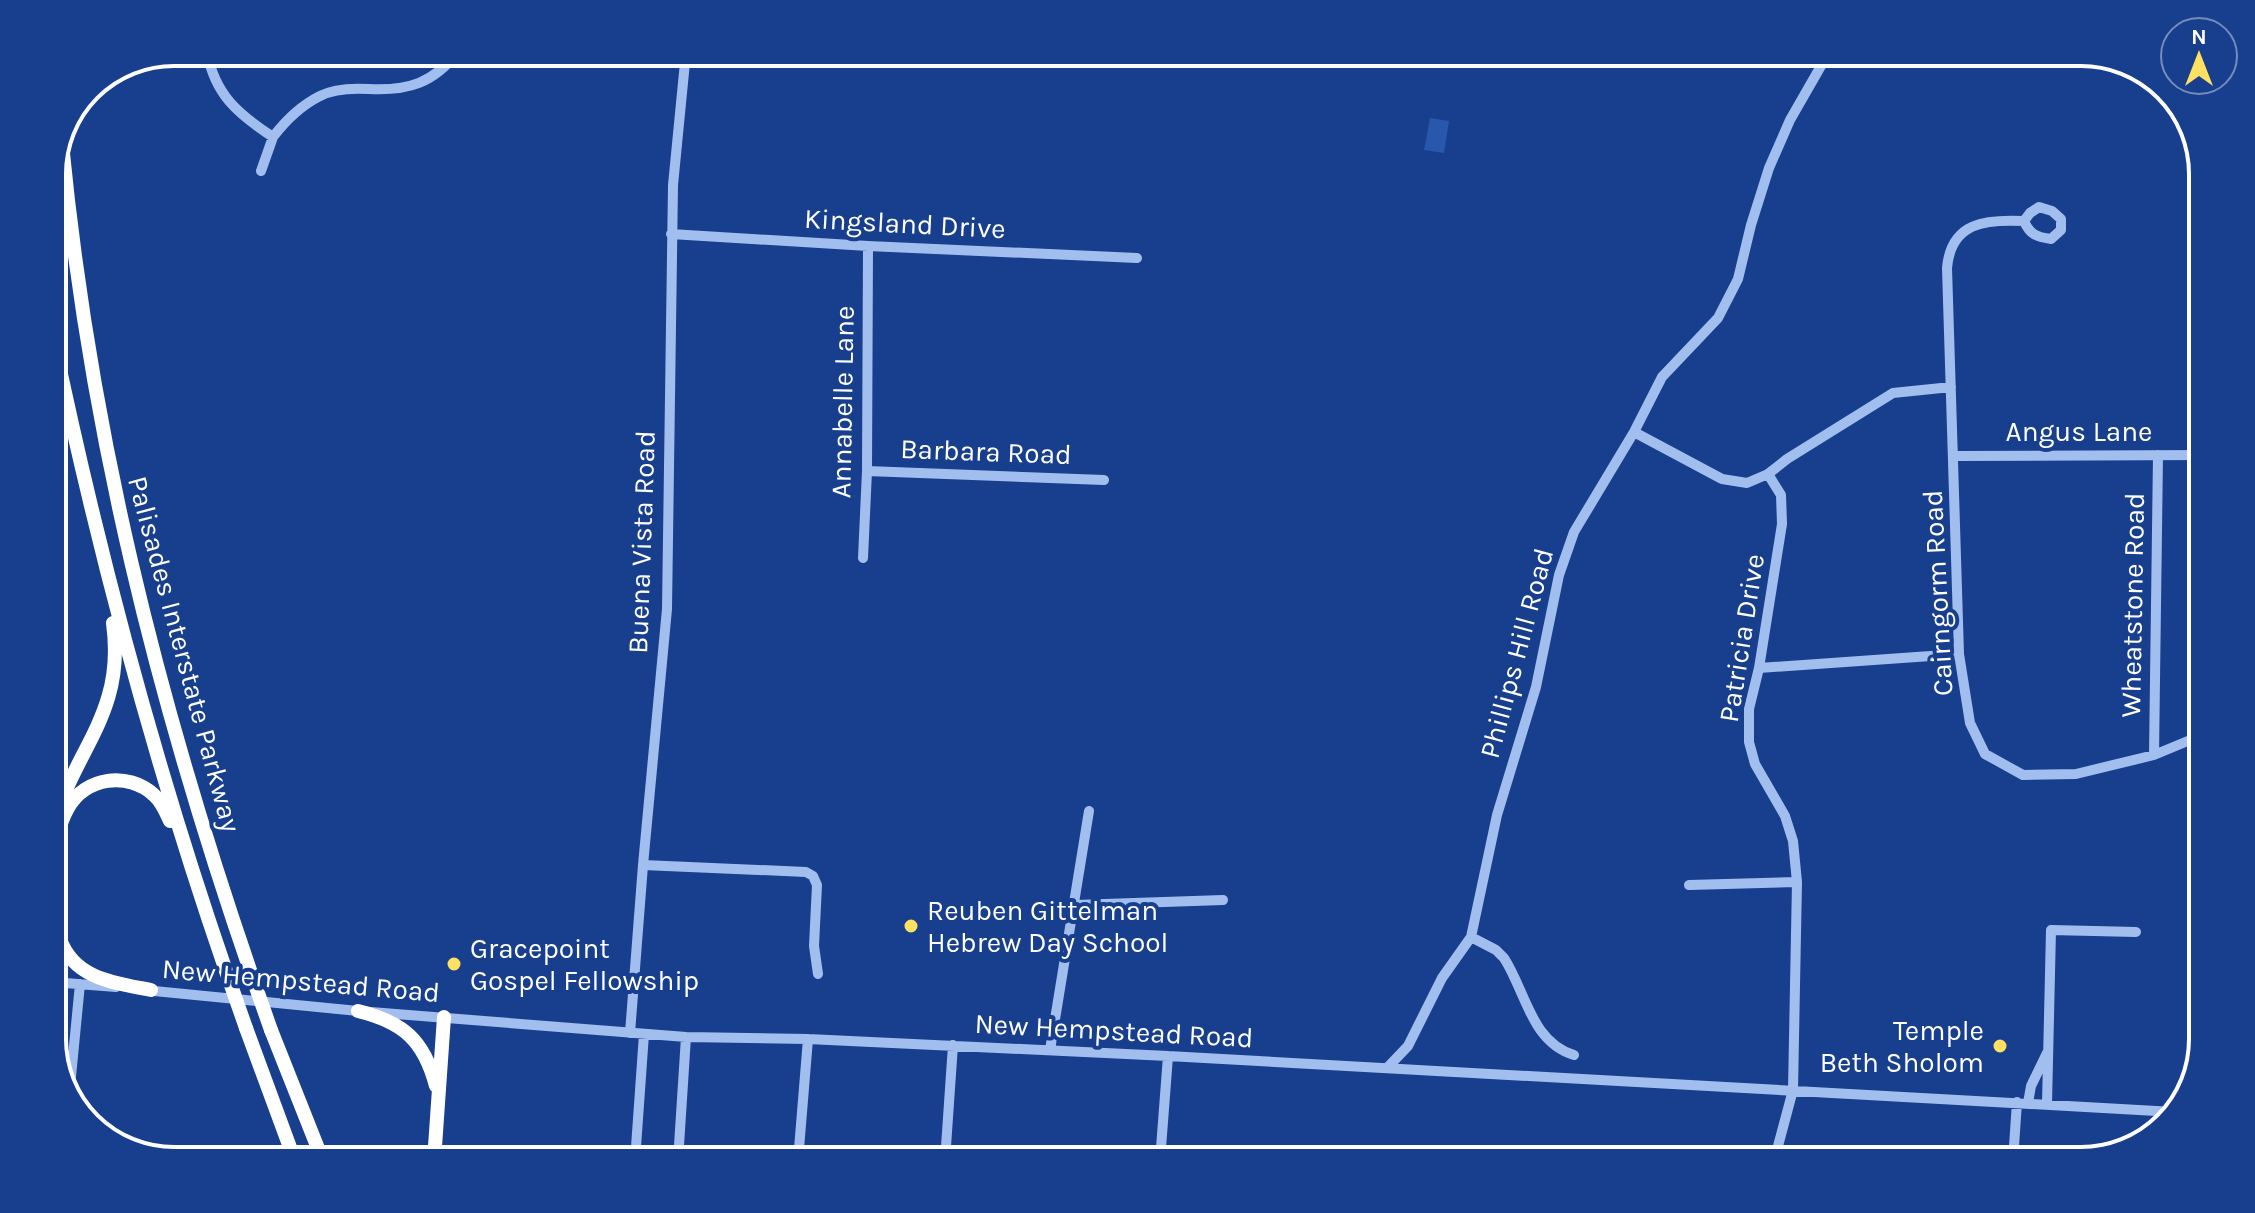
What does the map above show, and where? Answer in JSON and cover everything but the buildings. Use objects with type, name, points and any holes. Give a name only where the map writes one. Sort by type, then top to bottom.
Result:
[{"type":"highway","name":"Palisades Interstate Parkway","points":[[66,180],[89,354],[112,481],[154,661],[251,973],[319,1147]]},
{"type":"highway","name":"Palisades Interstate Parkway","points":[[66,394],[143,707],[217,946],[290,1147]]},
{"type":"highway","points":[[66,789],[103,714],[114,672],[113,623],[92,508]]},
{"type":"highway","points":[[66,811],[85,789],[102,782],[132,782],[152,793],[166,811],[217,946]]},
{"type":"highway","points":[[66,950],[81,968],[105,980],[151,990]]},
{"type":"highway","points":[[358,1011],[390,1021],[411,1035],[428,1062],[438,1094]]},
{"type":"highway","points":[[435,1147],[448,1017]]},
{"type":"highway","points":[[443,1147],[448,1017]]},
{"type":"street","points":[[210,66],[228,99],[244,118],[273,137]]},
{"type":"street","points":[[261,171],[273,137],[289,116],[321,95],[353,88],[397,89],[417,85],[446,66]]},
{"type":"street","name":"Buena Vista Road","points":[[630,1033],[667,609],[671,234],[676,137],[684,66]]},
{"type":"street","name":"Phillips Hill Road","points":[[1388,1067],[1408,1046],[1442,978],[1471,937],[1497,815],[1536,687],[1559,575],[1574,532],[1634,432],[1662,377],[1718,318],[1738,279],[1769,168],[1790,120],[1821,66]]},
{"type":"street","name":"Cairngorm Road","points":[[2024,221],[1998,220],[1976,225],[1958,236],[1949,250],[1959,654],[1970,723],[1985,754],[2023,775],[2076,774],[2154,755],[2189,740]]},
{"type":"street","name":"Kingsland Drive","points":[[671,234],[1137,258]]},
{"type":"street","name":"Annabelle Lane","points":[[863,558],[867,471],[868,246]]},
{"type":"street","points":[[1634,432],[1722,479],[1747,483],[1768,474],[1799,451],[1893,393],[1951,387]]},
{"type":"street","name":"Wheatstone Road","points":[[2154,755],[2158,455]]},
{"type":"street","name":"Angus Lane","points":[[1955,456],[2189,455]]},
{"type":"street","name":"Barbara Road","points":[[867,471],[1104,480]]},
{"type":"street","name":"Patricia Drive","points":[[1768,474],[1781,495],[1782,524],[1759,668],[1749,709],[1749,742],[1755,764],[1785,816],[1793,841],[1797,882],[1793,1090],[1778,1147]]},
{"type":"street","points":[[1759,668],[1959,654]]},
{"type":"street","points":[[1050,1050],[1089,811]]},
{"type":"street","points":[[643,865],[806,872],[813,876],[817,885],[814,946],[818,974]]},
{"type":"street","points":[[1689,885],[1797,882]]},
{"type":"street","points":[[1075,905],[1223,900]]},
{"type":"street","points":[[2047,1104],[2051,930],[2136,932]]},
{"type":"street","points":[[1471,937],[1496,950],[1504,958],[1541,1032],[1558,1049],[1574,1055]]},
{"type":"street","name":"New Hempstead Road","points":[[66,983],[358,1011],[686,1037],[953,1045],[2161,1111]]},
{"type":"street","points":[[71,1072],[80,984]]},
{"type":"street","points":[[636,1147],[644,1034]]},
{"type":"street","points":[[679,1147],[686,1037]]},
{"type":"street","points":[[799,1147],[808,1039]]},
{"type":"street","points":[[946,1147],[953,1045]]},
{"type":"street","points":[[2015,1147],[2022,1103],[2049,1047]]},
{"type":"street","points":[[1161,1147],[1168,1056]]},
{"type":"shaded area","points":[[1430,118],[1449,121],[1444,153],[1424,150]]},
{"type":"place","name":"Reuben Gittelman Hebrew Day School","points":[[911,926]]},
{"type":"place","name":"Gracepoint Gospel Fellowship","points":[[454,964]]},
{"type":"place","name":"Temple Beth Sholom","points":[[2000,1046]]}]
